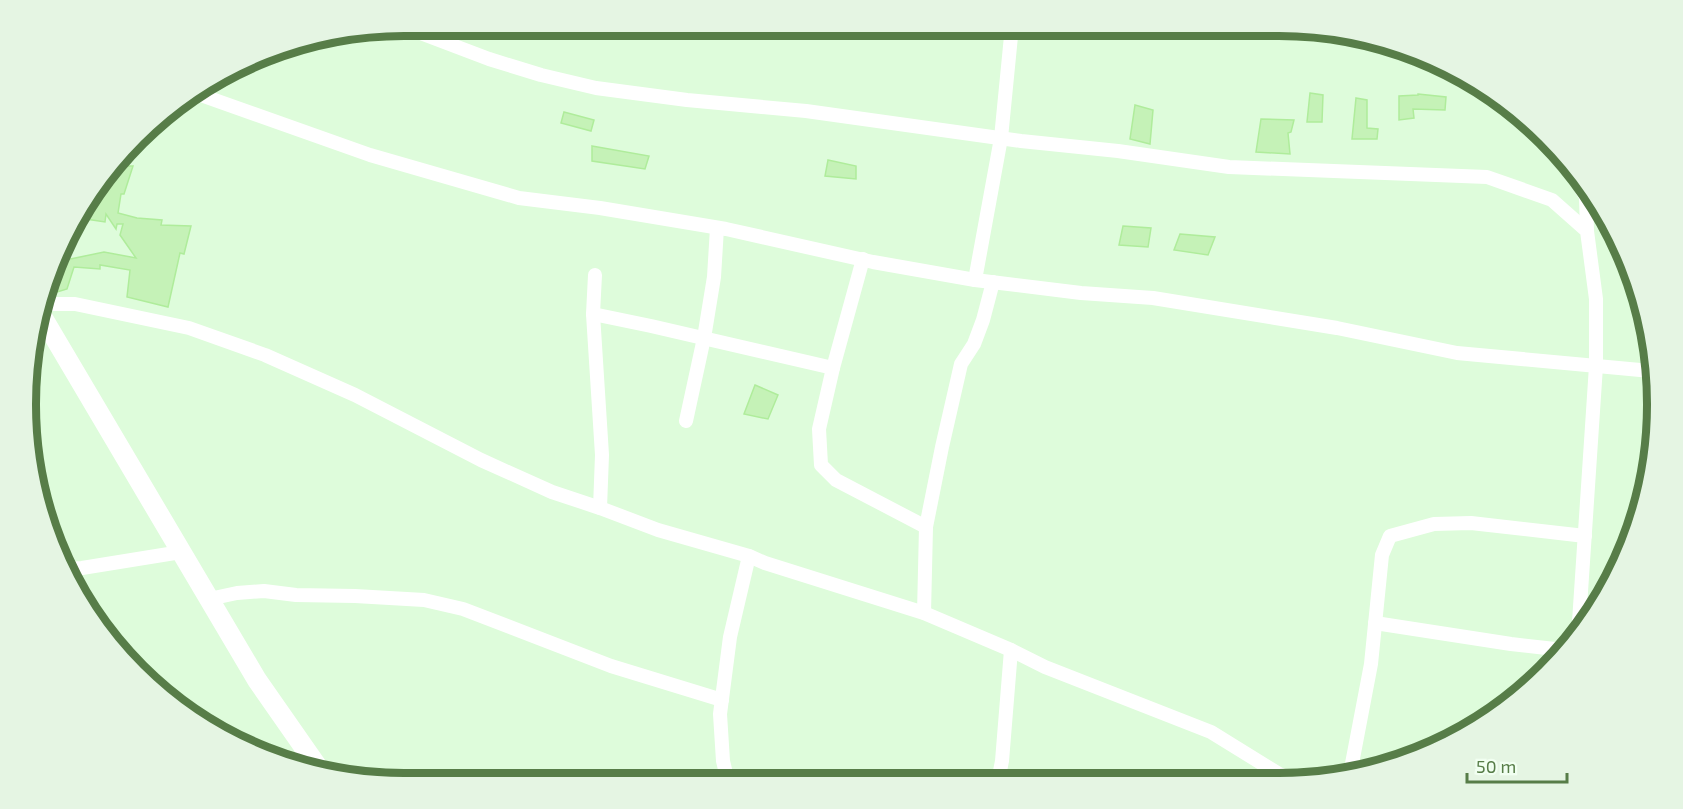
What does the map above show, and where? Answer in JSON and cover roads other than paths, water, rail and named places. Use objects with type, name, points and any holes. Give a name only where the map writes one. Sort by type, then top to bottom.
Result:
[{"type":"street","points":[[428,36],[489,59],[541,75],[596,88],[687,100],[806,111],[1000,138],[1118,151],[1229,168],[1487,177],[1552,200],[1587,231]]},
{"type":"street","points":[[975,280],[1000,138],[1011,36]]},
{"type":"street","points":[[203,96],[370,155],[519,198],[600,208],[717,228],[975,280],[1081,293],[1153,298],[1337,328],[1457,353],[1645,370]]},
{"type":"street","points":[[1579,617],[1596,366],[1596,299],[1587,231],[1586,202]]},
{"type":"street","points":[[686,422],[714,277],[717,228]]},
{"type":"street","points":[[863,259],[819,429],[821,465],[836,480],[926,528]]},
{"type":"street","points":[[595,275],[594,314],[602,455],[600,508]]},
{"type":"street","points":[[924,613],[926,528],[942,447],[961,364],[974,344],[993,282]]},
{"type":"street","points":[[51,304],[75,304],[189,328],[265,355],[355,395],[481,460],[552,492],[658,530],[749,556],[924,613],[1045,667],[1211,732],[1277,773]]},
{"type":"street","points":[[594,314],[833,368]]},
{"type":"street","points":[[46,323],[257,680],[314,761]]},
{"type":"street","points":[[1352,766],[1371,664],[1382,555],[1390,536],[1434,524],[1471,523],[1585,536]]},
{"type":"street","points":[[75,568],[181,552]]},
{"type":"street","points":[[726,773],[720,714],[730,637],[749,556]]},
{"type":"street","points":[[209,598],[264,591],[296,595],[424,600],[463,609],[611,666],[722,700]]},
{"type":"street","points":[[1375,623],[1554,649]]},
{"type":"street","points":[[1000,773],[1011,650]]}]
